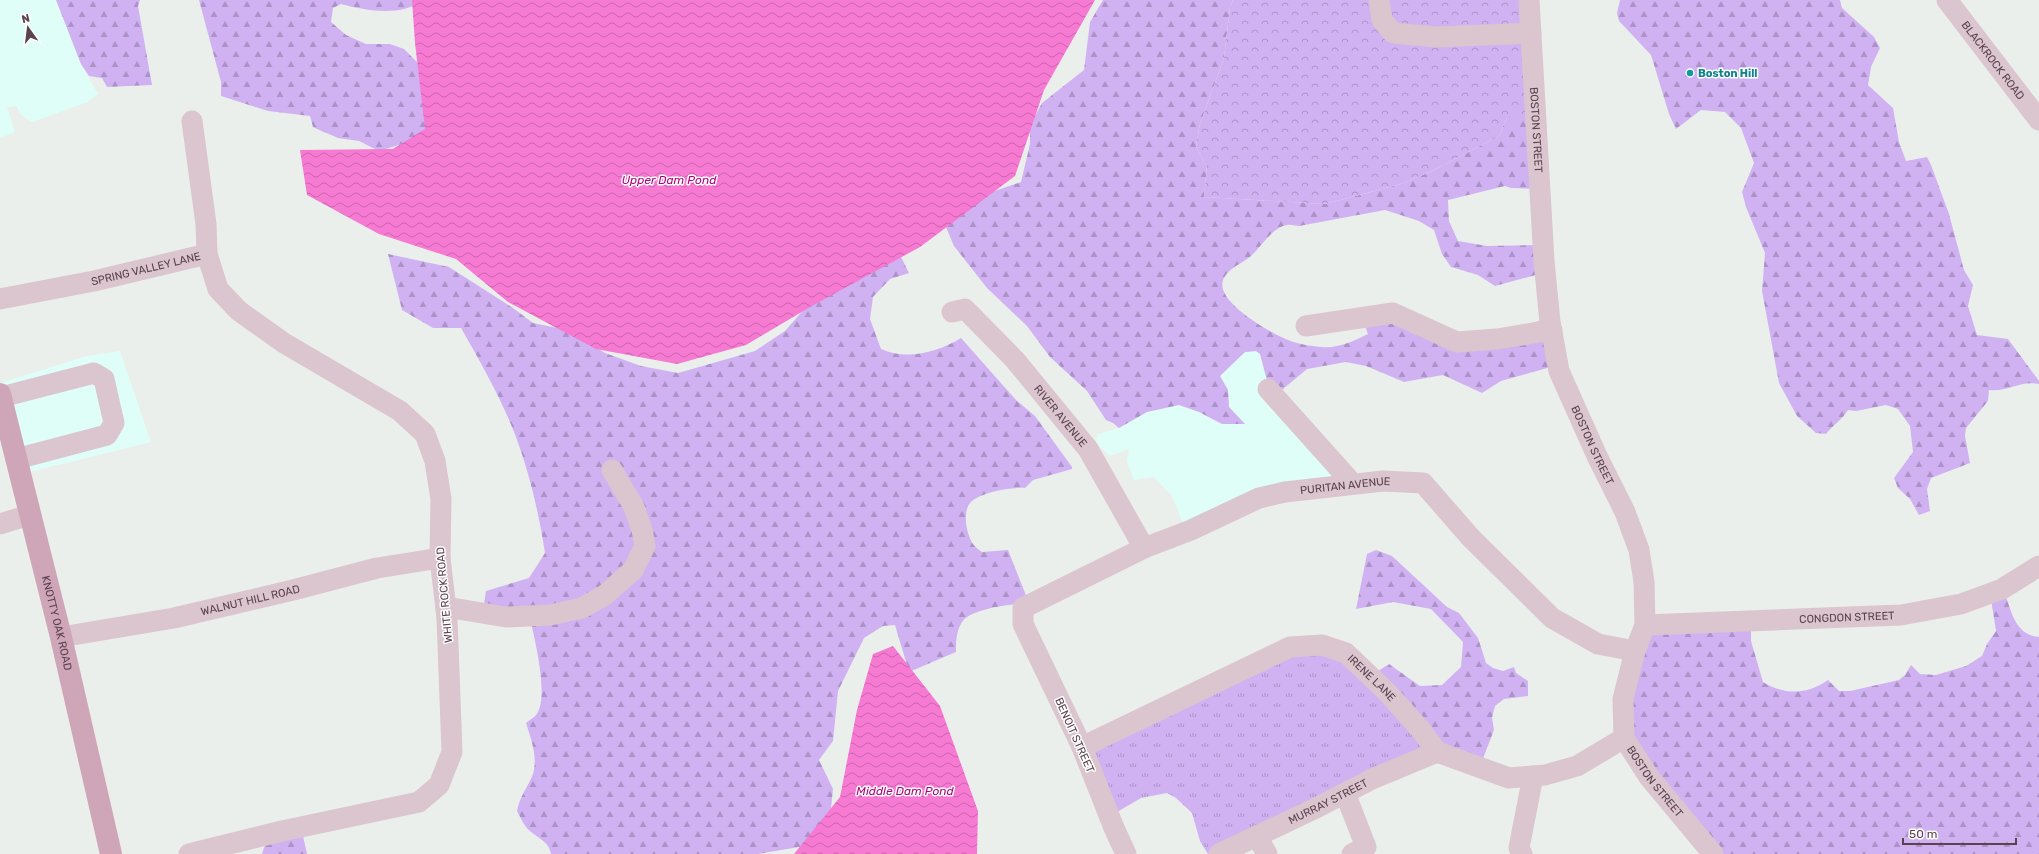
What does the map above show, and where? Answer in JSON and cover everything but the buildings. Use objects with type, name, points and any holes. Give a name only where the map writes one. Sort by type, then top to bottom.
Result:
[{"type":"main road","name":"KNOTTY OAK ROAD","points":[[0,395],[29,515],[61,637],[111,854]]},
{"type":"street","points":[[1379,0],[1382,20],[1393,33],[1436,37],[1531,33]]},
{"type":"street","name":"BOSTON STREET","points":[[1529,0],[1543,254],[1552,330],[1559,372],[1578,416],[1626,512],[1639,550],[1644,582],[1645,625],[1635,651],[1623,699],[1624,738],[1649,777],[1713,854]]},
{"type":"street","name":"BLACKROCK ROAD","points":[[1947,0],[2039,120]]},
{"type":"street","name":"SPRING VALLEY LANE","points":[[0,299],[94,280],[207,254],[206,224],[192,121]]},
{"type":"street","name":"WHITE ROCK ROAD","points":[[189,854],[282,831],[419,802],[439,785],[452,752],[446,607],[440,558],[441,500],[435,461],[425,434],[400,411],[284,343],[239,311],[218,289],[207,254]]},
{"type":"street","name":"RIVER AVENUE","points":[[952,312],[965,309],[971,315],[1015,360],[1088,449],[1144,548]]},
{"type":"street","points":[[1306,326],[1393,313],[1457,342],[1498,339],[1552,330]]},
{"type":"street","points":[[0,395],[94,373],[104,379],[114,423],[107,435],[16,459]]},
{"type":"street","points":[[1268,389],[1353,484]]},
{"type":"street","points":[[446,607],[506,617],[550,615],[582,608],[605,595],[633,570],[645,546],[642,530],[634,507],[612,470]]},
{"type":"street","name":"PURITAN AVENUE","points":[[1022,616],[1023,608],[1144,548],[1192,530],[1259,498],[1285,492],[1383,481],[1423,483],[1471,538],[1552,618],[1598,644],[1635,651]]},
{"type":"street","points":[[0,524],[29,515]]},
{"type":"street","name":"WALNUT HILL ROAD","points":[[61,637],[174,618],[293,590],[377,568],[440,558]]},
{"type":"street","name":"CONGDON STREET","points":[[1645,625],[1813,620],[1901,615],[1961,604],[2002,589],[2039,566]]},
{"type":"street","name":"BENOIT STREET","points":[[1022,616],[1023,624],[1082,747],[1114,828],[1126,854]]},
{"type":"street","name":"IRENE LANE","points":[[1082,747],[1290,647],[1322,646],[1346,653],[1387,692],[1421,730],[1437,752]]},
{"type":"street","points":[[1437,752],[1509,778],[1545,775],[1577,766],[1624,738]]},
{"type":"street","name":"MURRAY STREET","points":[[1219,854],[1372,779],[1437,752]]},
{"type":"street","points":[[1522,854],[1519,848],[1533,776]]},
{"type":"street","points":[[1345,793],[1366,847],[1352,854]]},
{"type":"street","points":[[1257,836],[1267,854]]},
{"type":"shaded area","points":[[0,0],[56,0],[81,64],[98,94],[88,102],[32,122],[20,114],[17,106],[7,107],[15,132],[0,138]]},
{"type":"shaded area","points":[[120,351],[151,442],[21,474],[0,392],[0,383],[87,356]]},
{"type":"shaded area","points":[[1257,351],[1260,354],[1269,388],[1347,476],[1184,526],[1172,496],[1154,477],[1134,480],[1127,461],[1129,449],[1110,456],[1096,443],[1098,434],[1119,428],[1147,412],[1179,405],[1199,412],[1222,424],[1245,424],[1229,407],[1228,390],[1220,376],[1245,352]]},
{"type":"green space","points":[[56,0],[140,0],[138,6],[152,85],[107,87],[102,78],[89,76],[81,64]]},
{"type":"green space","points":[[199,0],[424,0],[405,9],[394,11],[362,9],[341,4],[333,8],[331,22],[346,35],[366,44],[390,44],[404,49],[418,63],[431,135],[379,151],[359,141],[338,138],[313,127],[310,116],[268,111],[221,96],[221,82]]},
{"type":"green space","points":[[1103,0],[1233,0],[1230,7],[1224,58],[1200,124],[1196,146],[1207,166],[1204,197],[1325,204],[1401,184],[1432,171],[1499,136],[1507,117],[1534,117],[1539,189],[1511,188],[1505,186],[1448,200],[1449,221],[1458,241],[1487,246],[1542,245],[1543,273],[1495,286],[1478,275],[1451,267],[1442,254],[1434,230],[1419,221],[1385,210],[1299,226],[1282,226],[1269,236],[1251,256],[1229,271],[1223,280],[1223,289],[1227,298],[1236,307],[1258,324],[1292,341],[1304,345],[1321,347],[1339,346],[1363,337],[1368,334],[1365,326],[1407,318],[1471,337],[1483,336],[1550,318],[1558,365],[1501,381],[1482,393],[1443,375],[1404,382],[1366,366],[1346,362],[1307,369],[1277,394],[1269,388],[1260,354],[1256,351],[1245,352],[1220,376],[1228,390],[1229,407],[1245,424],[1222,424],[1199,412],[1179,405],[1147,412],[1119,428],[1106,420],[1087,391],[1050,357],[1027,326],[987,288],[954,246],[943,220],[968,200],[1021,182],[1030,144],[1030,125],[1042,103],[1084,70],[1090,22]]},
{"type":"green space","points":[[1233,0],[1530,0],[1534,117],[1507,117],[1499,136],[1432,171],[1401,184],[1325,204],[1204,197],[1207,166],[1196,146],[1200,124],[1224,58],[1230,7]]},
{"type":"green space","points":[[1620,0],[1840,0],[1842,8],[1874,37],[1880,48],[1871,67],[1868,85],[1893,108],[1899,142],[1906,161],[1927,157],[1931,165],[1949,214],[1964,270],[1973,285],[1968,306],[1977,335],[2008,339],[2039,381],[2039,384],[2032,383],[2003,389],[1989,390],[1988,401],[1966,428],[1965,436],[1970,463],[1931,478],[1927,489],[1930,511],[1919,515],[1910,499],[1898,488],[1894,478],[1913,452],[1910,426],[1898,409],[1886,405],[1856,411],[1848,410],[1826,434],[1816,433],[1797,416],[1779,383],[1762,291],[1765,253],[1746,207],[1742,192],[1754,163],[1741,128],[1725,112],[1701,110],[1676,129],[1669,114],[1651,55],[1619,21],[1617,13]]},
{"type":"green space","points":[[898,251],[909,273],[890,279],[873,297],[870,319],[881,349],[891,353],[901,354],[922,353],[932,351],[961,338],[1016,400],[1035,416],[1072,467],[1072,469],[1033,480],[1025,488],[1005,489],[982,495],[976,498],[968,506],[966,522],[968,534],[973,544],[982,552],[1008,550],[1029,603],[1014,604],[983,610],[966,617],[957,633],[956,652],[909,672],[895,625],[883,626],[864,638],[838,691],[833,741],[819,760],[833,789],[828,838],[811,845],[758,854],[551,854],[547,845],[526,827],[517,811],[520,800],[533,774],[535,761],[526,723],[536,715],[540,707],[542,695],[540,668],[530,617],[483,610],[486,591],[529,578],[545,553],[530,480],[516,437],[505,410],[461,328],[433,328],[402,310],[388,254],[449,267],[513,308],[533,323],[568,330],[605,353],[641,366],[678,373],[755,351],[785,331],[823,288]]},
{"type":"green space","points":[[1376,550],[1392,556],[1447,607],[1459,613],[1478,638],[1486,663],[1493,668],[1503,671],[1514,667],[1516,673],[1528,681],[1528,696],[1504,699],[1495,706],[1492,718],[1494,730],[1482,761],[1436,750],[1372,675],[1389,664],[1420,686],[1442,685],[1461,667],[1463,642],[1431,609],[1393,602],[1356,609],[1367,554]]},
{"type":"green space","points":[[2003,588],[2011,612],[2019,626],[2031,635],[2039,637],[2039,854],[1715,854],[1625,737],[1642,630],[1751,623],[1751,641],[1763,682],[1779,689],[1796,692],[1804,691],[1820,685],[1828,680],[1839,691],[1850,691],[1899,680],[1905,675],[1911,665],[1920,674],[1936,675],[1966,666],[1982,656],[1987,644],[1996,631],[1990,593]]},
{"type":"green space","points":[[1324,644],[1436,750],[1215,854],[1208,854],[1200,841],[1192,813],[1176,798],[1167,793],[1141,798],[1112,815],[1084,745],[1245,666]]},
{"type":"green space","points":[[301,827],[307,854],[262,854],[268,835]]},
{"type":"water","name":"Upper Dam Pond","points":[[412,0],[1095,0],[1044,90],[1015,176],[920,247],[810,307],[746,345],[677,364],[596,349],[508,302],[456,259],[379,234],[307,195],[300,150],[393,149],[425,129],[415,43]]},
{"type":"water","name":"Middle Dam Pond","points":[[893,646],[940,706],[978,811],[977,854],[794,854],[840,797],[857,710],[873,654]]},
{"type":"place","name":"Boston Hill","points":[[1690,73]]}]
